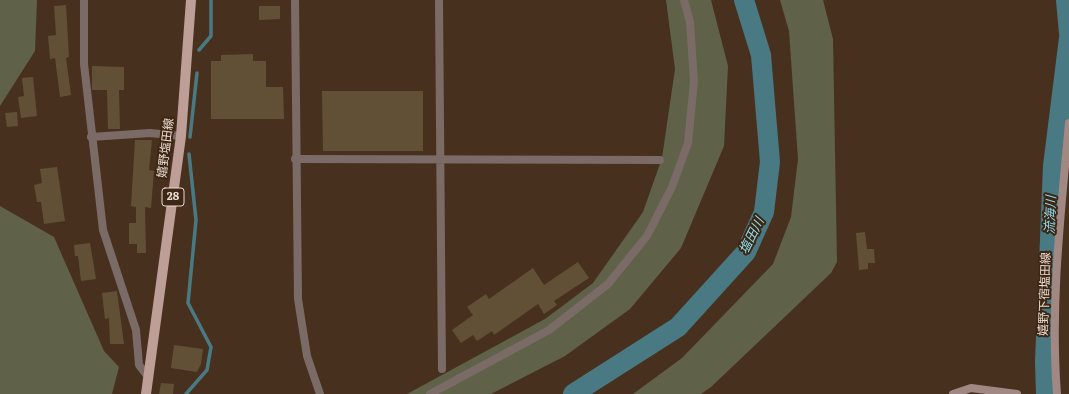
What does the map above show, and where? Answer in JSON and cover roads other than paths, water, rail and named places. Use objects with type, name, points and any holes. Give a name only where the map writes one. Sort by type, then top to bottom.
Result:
[{"type":"main road","name":"嬉野塩田線","points":[[146,394],[181,136],[191,0]]},
{"type":"main road","name":"嬉野下宿塩田線","points":[[1057,394],[1055,364],[1055,317],[1066,195],[1069,122]]},
{"type":"main road","points":[[953,394],[971,388],[1016,394]]},
{"type":"street","points":[[84,0],[84,64],[103,230],[136,330],[139,365],[149,378]]},
{"type":"street","points":[[295,0],[295,159],[298,299],[307,356],[320,394]]},
{"type":"street","points":[[440,0],[442,369]]},
{"type":"street","points":[[430,394],[549,330],[608,284],[647,236],[672,187],[688,143],[694,81],[690,22],[684,0]]},
{"type":"street","points":[[92,137],[150,133],[181,136]]},
{"type":"street","points":[[295,159],[660,160]]},
{"type":"waterway","points":[[199,50],[211,36],[211,0]]},
{"type":"waterway","name":"塩田川","points":[[573,394],[678,327],[746,252],[764,212],[770,162],[761,55],[744,0]]},
{"type":"waterway","name":"流海川","points":[[1066,0],[1069,33]]},
{"type":"waterway","name":"流海川","points":[[1046,393],[1045,362],[1053,166],[1069,38]]},
{"type":"waterway","points":[[190,137],[197,73]]},
{"type":"waterway","points":[[186,394],[207,370],[211,347],[188,303],[196,220],[189,154]]}]
